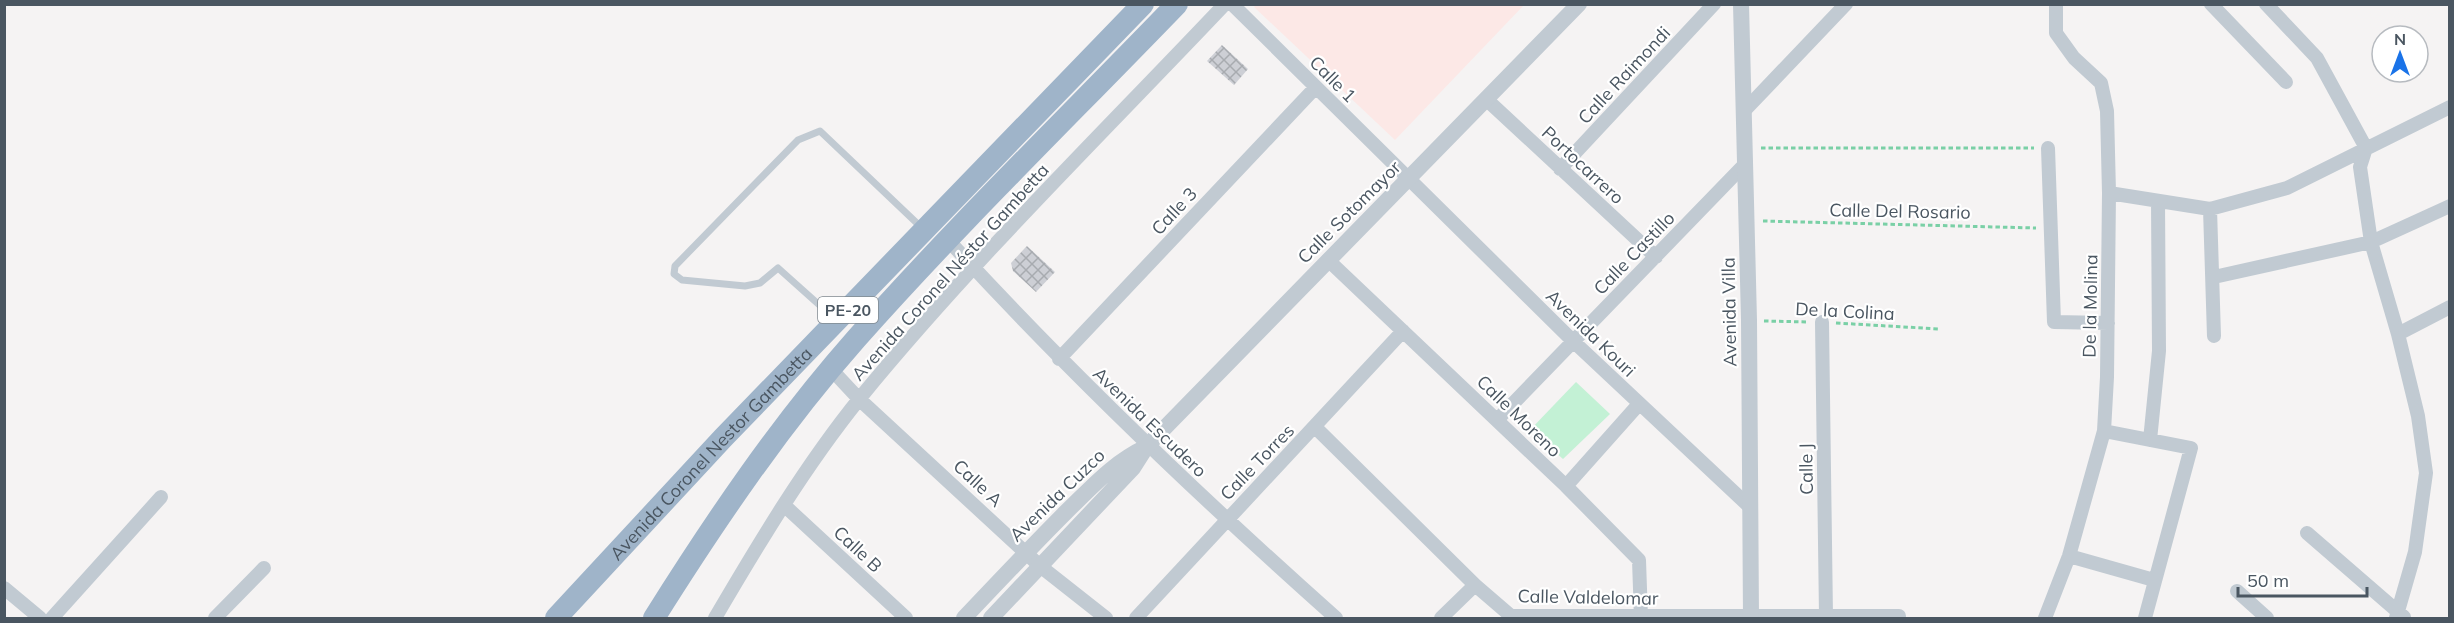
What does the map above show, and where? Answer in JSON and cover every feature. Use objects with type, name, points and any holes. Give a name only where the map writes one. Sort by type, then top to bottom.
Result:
[{"type":"highway","name":"Avenida Coronel Nestor Gambetta","points":[[555,618],[723,438],[1143,4]]},
{"type":"highway","name":"Avenida Coronel Nestor Gambetta","points":[[654,618],[717,520],[831,369],[949,241],[1177,4]]},
{"type":"street","name":"Avenida Coronel Néstor Gambetta","points":[[715,618],[816,458],[859,399],[974,268],[1225,4]]},
{"type":"street","name":"Calle 1","points":[[1232,4],[1409,180]]},
{"type":"street","name":"Calle Sotomayor","points":[[1147,446],[1579,4]]},
{"type":"street","name":"Calle Raimondi","points":[[1560,169],[1714,4]]},
{"type":"street","name":"Avenida Villa","points":[[1741,4],[1749,320],[1751,617]]},
{"type":"street","points":[[1745,110],[1846,4]]},
{"type":"street","name":"De la Molina","points":[[2045,618],[2068,556],[2104,431],[2108,323],[2107,111],[2102,83],[2074,58],[2056,33],[2056,4]]},
{"type":"street","points":[[2211,4],[2286,82]]},
{"type":"street","points":[[2272,6],[2317,58],[2366,148],[2360,175],[2371,242],[2398,334],[2418,416],[2426,473],[2415,552],[2400,616],[2307,533]]},
{"type":"street","name":"Calle 3","points":[[1059,359],[1316,87]]},
{"type":"street","name":"Portocarrero","points":[[1486,99],[1656,257]]},
{"type":"street","points":[[2109,193],[2210,209],[2287,188],[2450,106]]},
{"type":"street","points":[[2048,148],[2054,322],[2108,323]]},
{"type":"street","name":"Calle Castillo","points":[[1497,420],[1656,257],[1746,156]]},
{"type":"street","name":"Avenida Kouri","points":[[1409,180],[1574,342],[1751,508]]},
{"type":"street","points":[[2150,440],[2159,351],[2158,201]]},
{"type":"street","points":[[2214,277],[2371,242],[2450,206]]},
{"type":"street","points":[[2210,209],[2214,277],[2214,336]]},
{"type":"street","name":"Avenida Escudero","points":[[949,241],[1059,359],[1147,446],[1336,618]]},
{"type":"street","name":"Calle Moreno","points":[[1328,260],[1566,486],[1639,560],[1641,617]]},
{"type":"street","points":[[2398,334],[2450,307]]},
{"type":"street","name":"Calle J","points":[[1822,322],[1826,616]]},
{"type":"street","name":"Calle Torres","points":[[1136,618],[1403,331]]},
{"type":"street","name":"Calle A","points":[[831,369],[859,399],[1040,566],[1106,618]]},
{"type":"street","points":[[1566,486],[1640,404]]},
{"type":"street","name":"Calle Valdelomar","points":[[1315,427],[1475,585],[1511,616],[1899,616]]},
{"type":"street","points":[[2104,431],[2191,448],[2145,618]]},
{"type":"street","name":"Avenida Cuzco","points":[[964,618],[1026,552],[1121,459],[1147,446]]},
{"type":"street","name":"Avenida Cuzco","points":[[991,618],[1133,468],[1147,446]]},
{"type":"street","points":[[52,618],[161,497]]},
{"type":"street","name":"Calle B","points":[[785,506],[906,618]]},
{"type":"street","points":[[2068,556],[2154,580]]},
{"type":"street","points":[[215,618],[264,568]]},
{"type":"street","points":[[1441,618],[1475,585]]},
{"type":"street","points":[[4,588],[40,618]]},
{"type":"street","points":[[2237,591],[2267,618]]},
{"type":"lane","points":[[837,321],[778,268],[760,283],[745,286],[682,280],[674,274],[675,266],[798,140],[820,131],[925,231]]},
{"type":"path","points":[[1746,156],[2048,148]]},
{"type":"path","name":"Calle Del Rosario","points":[[1747,221],[2052,229]]},
{"type":"path","name":"De la Colina","points":[[1749,320],[1939,329]]},
{"type":"shaded area","points":[[1256,5],[1524,5],[1395,140],[1254,7]]},
{"type":"green space","points":[[1576,382],[1610,414],[1563,459],[1530,430]]},
{"type":"building","points":[[1222,45],[1248,69],[1234,85],[1207,61]]},
{"type":"building","points":[[1027,246],[1055,272],[1036,292],[1013,271],[1011,263]]}]
